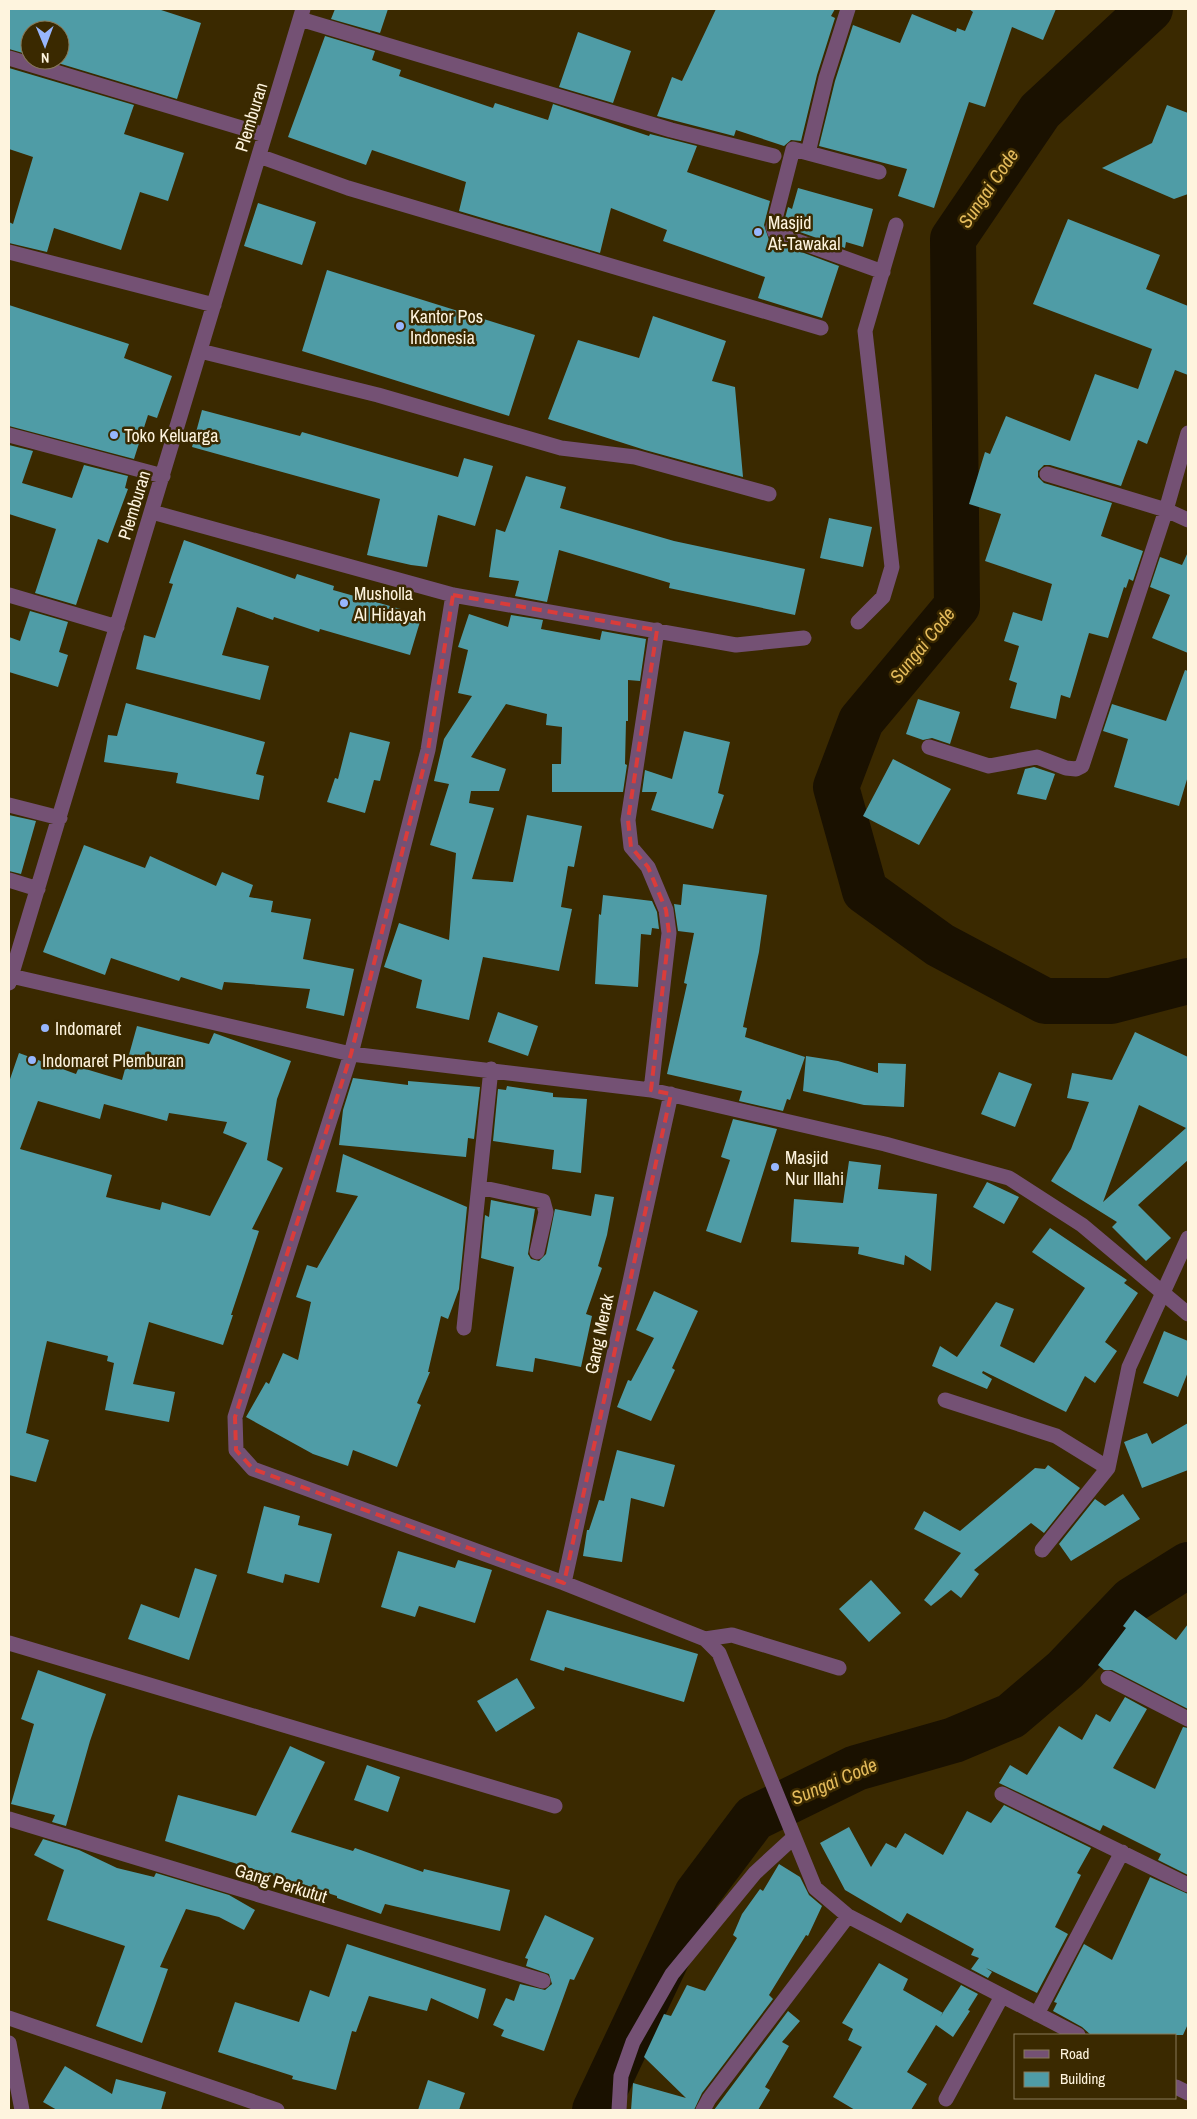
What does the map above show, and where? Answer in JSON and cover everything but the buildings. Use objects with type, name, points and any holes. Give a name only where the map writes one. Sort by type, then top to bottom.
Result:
[{"type":"street","points":[[808,153],[826,78],[848,9]]},
{"type":"street","points":[[302,14],[671,130],[774,156]]},
{"type":"street","name":"Plemburan","points":[[10,979],[302,14]]},
{"type":"street","points":[[9,58],[265,135]]},
{"type":"street","points":[[879,172],[794,149],[774,220],[775,233],[883,272]]},
{"type":"street","points":[[259,156],[348,188],[821,328]]},
{"type":"street","points":[[858,622],[883,597],[892,567],[865,331],[896,225]]},
{"type":"street","points":[[9,252],[214,305]]},
{"type":"street","points":[[200,351],[378,395],[562,448],[635,457],[770,494]]},
{"type":"street","points":[[929,747],[989,766],[1037,757],[1066,768],[1076,769],[1082,766],[1166,510],[1188,433]]},
{"type":"street","points":[[9,435],[163,476]]},
{"type":"street","points":[[1047,474],[1166,510],[1188,520]]},
{"type":"street","points":[[152,512],[452,595],[736,645],[804,638]]},
{"type":"street","points":[[9,595],[117,627]]},
{"type":"street","points":[[452,595],[428,750],[351,1054],[235,1417],[236,1450],[253,1469],[564,1583],[705,1639],[719,1653],[815,1888],[848,1916],[1076,2034]]},
{"type":"street","points":[[651,1090],[670,933],[666,910],[648,867],[631,847],[628,820],[657,630]]},
{"type":"street","points":[[9,805],[60,818]]},
{"type":"street","points":[[9,880],[38,889]]},
{"type":"street","points":[[10,979],[351,1054],[491,1069],[651,1090],[886,1144],[1009,1178],[1082,1224],[1188,1314]]},
{"type":"street","points":[[464,1328],[491,1069]]},
{"type":"street","name":"Gang Merak","points":[[564,1583],[670,1094]]},
{"type":"street","points":[[479,1187],[543,1201],[546,1212],[537,1252]]},
{"type":"street","points":[[1042,1550],[1108,1468],[1129,1366],[1188,1238]]},
{"type":"street","points":[[945,1400],[1056,1436],[1108,1468]]},
{"type":"street","points":[[705,1639],[732,1635],[839,1668]]},
{"type":"street","points":[[9,1643],[555,1806]]},
{"type":"street","points":[[1108,1678],[1188,1719]]},
{"type":"street","points":[[1002,1794],[1188,1885]]},
{"type":"street","name":"Gang Perkutut","points":[[9,1820],[543,1981]]},
{"type":"street","points":[[620,2110],[621,2076],[633,2042],[672,1974],[755,1873],[793,1838]]},
{"type":"street","points":[[1037,2014],[1122,1852]]},
{"type":"street","points":[[703,2110],[709,2098],[848,1916]]},
{"type":"street","points":[[946,2099],[1002,1996]]},
{"type":"street","points":[[9,2018],[277,2110]]},
{"type":"street","points":[[9,2043],[22,2110]]},
{"type":"highlighted area","points":[[453,595],[657,630],[628,820],[631,847],[648,867],[666,910],[669,933],[651,1090],[671,1094],[564,1583],[253,1469],[236,1450],[235,1417],[351,1054],[428,750]]},
{"type":"waterway","name":"Sungai Code","points":[[1150,9],[1040,111],[953,239],[957,606],[861,721],[836,787],[865,891],[940,945],[1045,1001],[1111,1001],[1188,981]]},
{"type":"waterway","name":"Sungai Code","points":[[595,2110],[697,1894],[754,1818],[856,1768],[954,1740],[1011,1716],[1065,1670],[1132,1600],[1188,1565]]},
{"type":"place","name":"Masjid At-Tawakal","points":[[758,232]]},
{"type":"place","name":"Kantor Pos Indonesia","points":[[400,326]]},
{"type":"place","name":"Toko Keluarga","points":[[114,435]]},
{"type":"place","name":"Musholla Al Hidayah","points":[[344,603]]},
{"type":"place","name":"Indomaret","points":[[45,1028]]},
{"type":"place","name":"Indomaret Plemburan","points":[[32,1060]]},
{"type":"place","name":"Masjid Nur Illahi","points":[[775,1167]]}]
